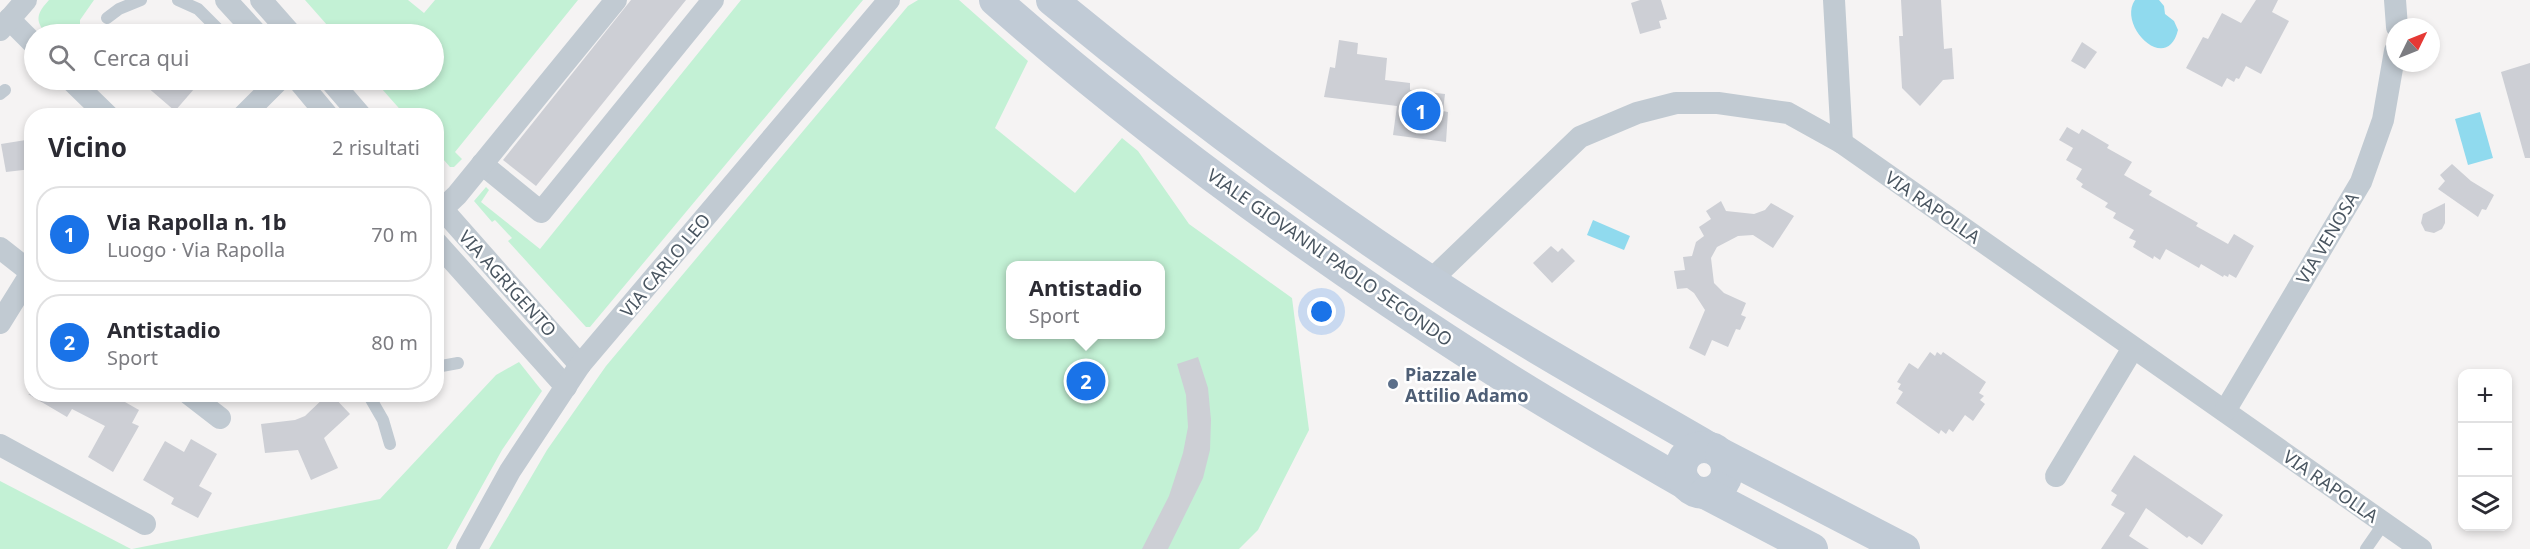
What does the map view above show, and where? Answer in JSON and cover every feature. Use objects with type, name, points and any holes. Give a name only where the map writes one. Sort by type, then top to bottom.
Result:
[{"type":"main road","name":"VIALE GIOVANNI PAOLO SECONDO","points":[[995,0],[1136,117],[1247,201],[1406,313],[1494,370],[1695,489],[1812,549]]},
{"type":"main road","name":"VIALE GIOVANNI PAOLO SECONDO","points":[[1052,0],[1178,102],[1296,189],[1430,281],[1534,346],[1714,450],[1904,549]]},
{"type":"main road","points":[[1406,313],[1430,281]]},
{"type":"main road","points":[[1695,489],[1682,478],[1682,462],[1691,450],[1714,450]]},
{"type":"street","points":[[24,38],[4,25],[26,0]]},
{"type":"street","points":[[226,0],[248,24]]},
{"type":"street","points":[[261,0],[282,24]]},
{"type":"street","points":[[444,204],[482,164],[616,0]]},
{"type":"street","points":[[482,164],[541,212],[713,0]]},
{"type":"street","name":"VIA CARLO LEO","points":[[467,549],[510,471],[580,364],[889,0]]},
{"type":"street","points":[[1834,0],[1842,142]]},
{"type":"street","points":[[2396,0],[2397,18]]},
{"type":"street","name":"VIA VENOSA","points":[[2225,411],[2361,182],[2383,120],[2391,72]]},
{"type":"street","points":[[81,90],[100,108]]},
{"type":"street","points":[[249,108],[263,90]]},
{"type":"street","points":[[306,90],[321,108]]},
{"type":"street","points":[[339,90],[354,108]]},
{"type":"street","name":"VIA RAPOLLA","points":[[1430,281],[1580,137],[1637,113],[1676,103],[1718,103],[1788,113],[1842,142],[2421,549]]},
{"type":"street","name":"VIA AGRIGENTO","points":[[444,214],[580,364]]},
{"type":"street","points":[[0,248],[24,267]]},
{"type":"street","name":"VIA AGRIGENTO","points":[[444,251],[566,387]]},
{"type":"street","points":[[0,323],[24,284]]},
{"type":"street","points":[[2056,476],[2133,348]]},
{"type":"street","points":[[199,402],[220,418]]},
{"type":"street","points":[[0,445],[145,524]]},
{"type":"lane","points":[[107,18],[119,9],[141,0]]},
{"type":"lane","points":[[178,0],[198,9],[213,24]]},
{"type":"lane","points":[[444,366],[458,363]]},
{"type":"lane","points":[[373,402],[383,420],[390,444]]},
{"type":"lane","points":[[2367,549],[2384,523]]},
{"type":"green space","points":[[49,0],[94,0],[80,20],[80,24],[40,24],[42,9]]},
{"type":"green space","points":[[305,0],[408,0],[424,13],[435,0],[578,0],[455,152],[462,159],[454,167],[450,167],[444,160],[444,108],[399,108],[383,90],[444,90],[444,24],[326,24]]},
{"type":"green space","points":[[741,0],[863,0],[590,327],[586,327],[508,241],[512,238],[495,220],[492,222],[474,201],[486,187],[489,190],[481,202],[540,249]]},
{"type":"green space","points":[[918,0],[959,0],[1028,61],[995,128],[1075,193],[1122,138],[1138,151],[1189,224],[1292,298],[1309,430],[1258,530],[1239,549],[489,549],[547,450],[606,366],[908,6]]},
{"type":"green space","points":[[519,362],[542,391],[502,450],[447,549],[132,549],[380,499],[496,375]]},
{"type":"green space","points":[[0,481],[131,549],[0,549]]},
{"type":"water","points":[[2135,0],[2159,0],[2164,6],[2165,14],[2174,21],[2178,30],[2172,43],[2164,48],[2155,47],[2146,42],[2138,33],[2131,11]]},
{"type":"water","points":[[2480,112],[2493,158],[2468,165],[2455,119]]},
{"type":"water","points":[[1593,220],[1630,236],[1624,250],[1587,235]]},
{"type":"building","points":[[631,0],[686,0],[536,186],[503,160]]},
{"type":"building","points":[[1640,0],[1661,0],[1667,19],[1659,21],[1661,28],[1640,34],[1631,3]]},
{"type":"building","points":[[1901,0],[1941,0],[1944,49],[1952,48],[1954,79],[1943,80],[1920,106],[1902,88],[1899,36],[1903,36]]},
{"type":"building","points":[[2256,0],[2278,0],[2272,12],[2289,21],[2261,74],[2246,66],[2239,79],[2236,78],[2234,82],[2227,78],[2222,87],[2186,68],[2203,37],[2208,39],[2222,13],[2241,23]]},
{"type":"building","points":[[1339,40],[1358,43],[1357,54],[1387,58],[1385,80],[1410,83],[1410,90],[1445,94],[1443,111],[1448,112],[1446,142],[1393,135],[1397,106],[1324,97],[1330,67],[1335,68]]},
{"type":"building","points":[[2082,42],[2097,52],[2085,69],[2071,61]]},
{"type":"building","points":[[2530,63],[2530,158],[2525,158],[2501,72]]},
{"type":"building","points":[[151,90],[193,90],[178,108],[172,108]]},
{"type":"building","points":[[2067,127],[2079,134],[2082,129],[2109,145],[2107,148],[2132,162],[2124,175],[2152,191],[2149,195],[2198,223],[2196,226],[2228,244],[2234,234],[2254,246],[2236,278],[2229,274],[2228,277],[2224,275],[2223,277],[2201,264],[2199,268],[2166,249],[2160,260],[2154,256],[2153,259],[2133,247],[2136,241],[2129,238],[2134,230],[2113,218],[2116,213],[2105,207],[2108,203],[2081,187],[2083,184],[2076,179],[2082,169],[2066,160],[2073,148],[2059,140]]},
{"type":"building","points":[[24,140],[24,170],[6,172],[1,144]]},
{"type":"building","points":[[2452,164],[2471,181],[2494,195],[2486,210],[2482,209],[2478,217],[2438,189],[2445,181],[2440,175]]},
{"type":"building","points":[[1721,201],[1726,211],[1754,214],[1765,210],[1771,203],[1794,216],[1773,248],[1753,235],[1738,236],[1717,247],[1711,258],[1714,283],[1724,293],[1746,303],[1741,315],[1746,317],[1740,330],[1736,329],[1728,347],[1712,340],[1705,356],[1689,348],[1705,310],[1694,293],[1687,288],[1677,289],[1674,271],[1685,270],[1683,257],[1692,256],[1696,242],[1704,236],[1699,227],[1711,219],[1706,211]]},
{"type":"building","points":[[2445,203],[2445,223],[2442,229],[2434,233],[2425,231],[2421,223],[2423,214]]},
{"type":"building","points":[[1551,246],[1558,252],[1562,248],[1575,261],[1552,283],[1533,263]]},
{"type":"building","points":[[1930,352],[1935,356],[1937,352],[1941,355],[1943,352],[1986,382],[1979,393],[1984,396],[1980,400],[1985,404],[1973,421],[1965,415],[1953,432],[1949,429],[1946,434],[1941,430],[1939,434],[1896,403],[1903,392],[1898,389],[1901,384],[1897,382],[1909,363],[1918,369]]},
{"type":"building","points":[[1198,357],[1208,388],[1211,420],[1210,450],[1203,478],[1168,549],[1142,549],[1169,496],[1183,453],[1188,427],[1186,395],[1177,364]]},
{"type":"building","points":[[42,402],[125,402],[139,410],[132,423],[139,426],[113,472],[88,457],[105,426],[72,409],[67,417]]},
{"type":"building","points":[[320,402],[339,402],[350,414],[324,438],[338,468],[311,480],[298,450],[265,453],[261,424],[295,420],[305,416]]},
{"type":"building","points":[[191,439],[217,454],[199,486],[212,493],[198,518],[171,504],[174,498],[143,480],[165,441],[184,452]]},
{"type":"building","points":[[2134,455],[2223,515],[2202,545],[2189,536],[2187,538],[2146,508],[2129,536],[2149,549],[2101,549],[2125,513],[2111,505],[2117,495],[2111,491]]},
{"type":"place","name":"Via Rapolla n. 1b","points":[[1421,111]]},
{"type":"place","name":"Antistadio","points":[[1086,381]]},
{"type":"place","name":"Piazzale Attilio Adamo","points":[[1393,384]]}]
